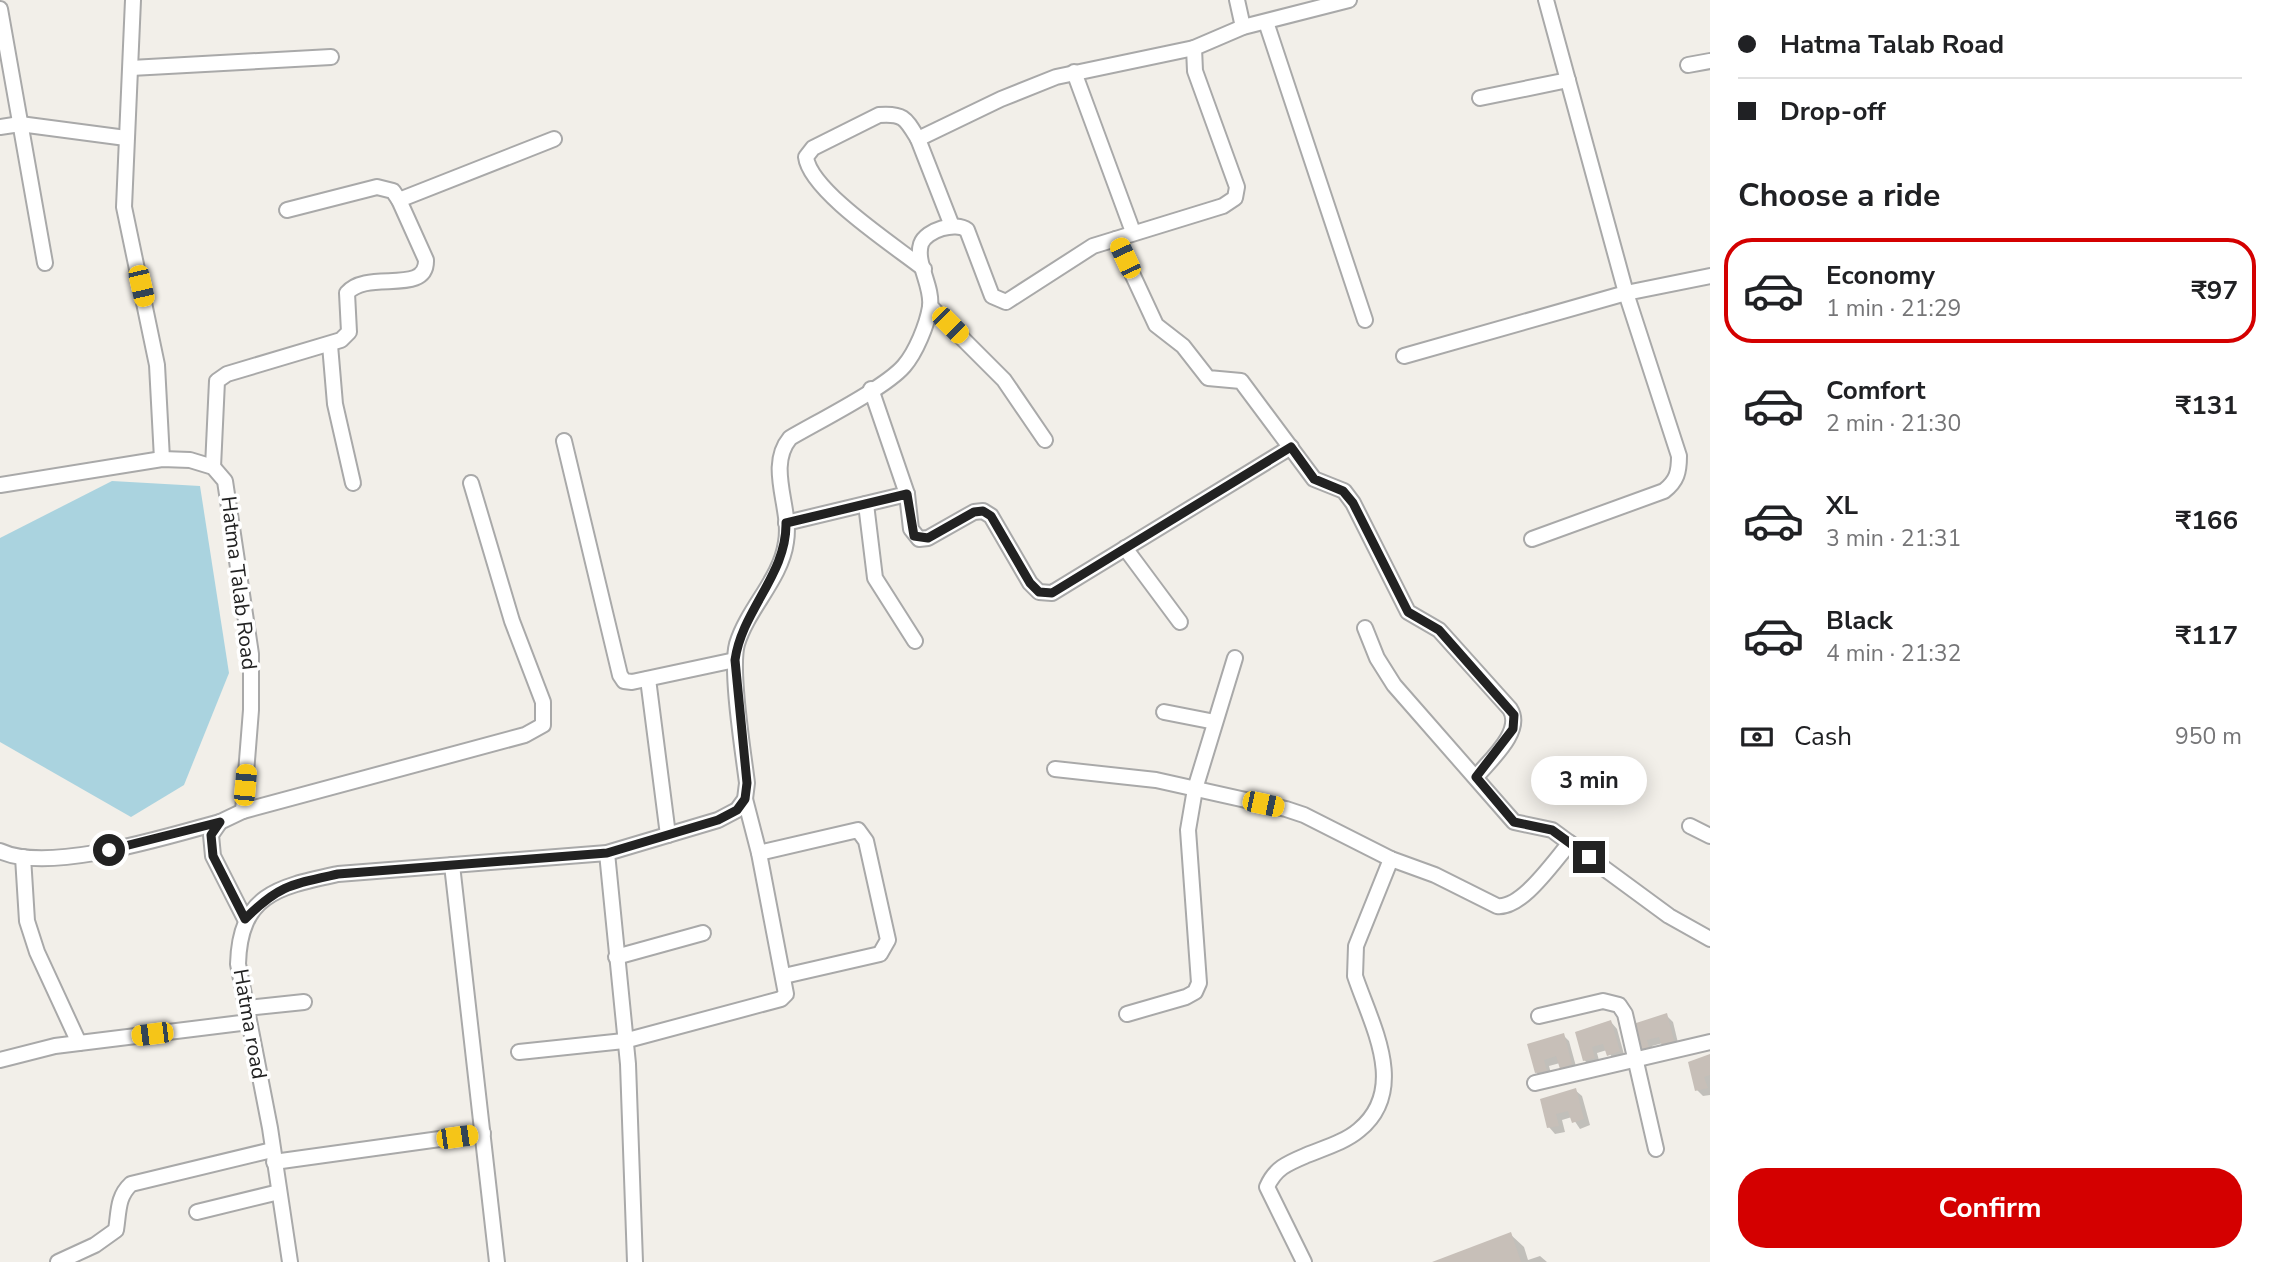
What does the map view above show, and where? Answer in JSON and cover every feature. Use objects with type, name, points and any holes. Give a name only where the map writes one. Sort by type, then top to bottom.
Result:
[{"type":"street","points":[[133,0],[124,207],[157,365],[162,458]]},
{"type":"street","points":[[1237,0],[1243,27]]},
{"type":"street","points":[[918,139],[1030,85],[1074,72],[1194,48],[1243,27],[1266,22],[1298,6],[1349,0]]},
{"type":"street","points":[[1532,539],[1664,491],[1679,472],[1679,456],[1626,293],[1546,0]]},
{"type":"street","points":[[0,9],[45,263]]},
{"type":"street","points":[[1266,22],[1365,320]]},
{"type":"street","points":[[519,1052],[624,1041],[781,999],[786,994],[759,853],[741,805],[747,783],[735,660],[743,631],[782,558],[787,541],[780,467],[784,445],[790,438],[904,366],[930,306],[930,290],[921,245],[926,236],[957,224],[967,230],[992,296],[1006,302],[1076,254],[1133,232],[1223,206],[1235,198],[1237,187],[1195,71],[1194,48]]},
{"type":"street","points":[[131,68],[331,57]]},
{"type":"street","points":[[1688,65],[1710,61]]},
{"type":"street","points":[[1074,72],[1133,232]]},
{"type":"street","points":[[1480,98],[1568,80]]},
{"type":"street","points":[[925,269],[824,190],[812,177],[806,157],[813,148],[879,116],[899,115],[908,122],[918,139],[952,226]]},
{"type":"street","points":[[0,127],[20,124],[126,138]]},
{"type":"street","points":[[399,200],[554,139]]},
{"type":"street","points":[[213,467],[217,381],[226,374],[341,341],[349,332],[346,293],[353,286],[365,281],[411,280],[421,276],[426,268],[426,260],[393,191],[377,187],[287,210]]},
{"type":"street","points":[[1116,239],[1156,325],[1183,346],[1208,378],[1241,381],[1314,479],[1343,491],[1353,503],[1408,612],[1439,630],[1514,715],[1513,729],[1476,777]]},
{"type":"street","points":[[1404,356],[1626,293],[1710,276]]},
{"type":"street","points":[[930,306],[1004,380],[1045,440]]},
{"type":"street","points":[[330,345],[335,404],[353,483]]},
{"type":"street","points":[[871,389],[907,494],[911,529],[919,539],[928,538],[974,512],[983,511],[991,516],[1030,583],[1039,592],[1052,593],[1291,447]]},
{"type":"street","points":[[564,441],[620,675],[624,681],[648,679],[735,660]]},
{"type":"street","name":"Hatma Talab Road","points":[[0,485],[162,458],[190,460],[213,467],[225,481],[230,499],[251,654],[251,710],[243,810]]},
{"type":"street","points":[[0,851],[23,857],[109,850],[220,822],[243,810],[525,735],[543,725],[543,702],[512,621],[471,483]]},
{"type":"street","points":[[786,523],[907,494]]},
{"type":"street","points":[[866,504],[875,579],[915,641]]},
{"type":"street","points":[[1125,548],[1180,622]]},
{"type":"street","points":[[1365,628],[1377,658],[1394,685],[1514,822],[1543,826],[1669,916],[1710,939]]},
{"type":"street","points":[[1127,1014],[1186,997],[1195,992],[1199,983],[1188,830],[1195,789],[1235,658]]},
{"type":"street","points":[[648,679],[668,835]]},
{"type":"street","points":[[1164,712],[1215,722]]},
{"type":"street","points":[[1055,769],[1125,775],[1304,815],[1391,859],[1504,907],[1518,901],[1570,843]]},
{"type":"street","points":[[220,822],[211,835],[213,856],[245,919],[270,894],[297,883],[338,874],[607,853],[718,820],[741,805]]},
{"type":"street","points":[[1690,826],[1710,836]]},
{"type":"street","points":[[759,853],[858,830],[866,841],[888,940],[880,954],[784,976]]},
{"type":"street","points":[[607,853],[624,1041],[635,1262]]},
{"type":"street","points":[[23,857],[27,921],[37,952],[79,1043]]},
{"type":"street","points":[[1304,1262],[1266,1187],[1280,1167],[1359,1130],[1371,1119],[1382,1096],[1386,1068],[1355,976],[1354,961],[1356,946],[1391,859]]},
{"type":"street","points":[[452,865],[497,1262]]},
{"type":"street","name":"Hatma road","points":[[245,919],[239,940],[239,964],[290,1262]]},
{"type":"street","points":[[617,957],[703,933]]},
{"type":"street","points":[[1539,1016],[1603,1001],[1613,1002],[1625,1013],[1656,1149]]},
{"type":"street","points":[[0,1060],[79,1043],[248,1015],[304,1002]]},
{"type":"street","points":[[1535,1083],[1710,1042]]},
{"type":"street","points":[[58,1262],[95,1245],[116,1230],[118,1203],[131,1184],[273,1156],[483,1133]]},
{"type":"street","points":[[197,1212],[279,1192]]},
{"type":"water","points":[[112,481],[200,486],[229,673],[184,785],[131,817],[0,742],[0,538]]},
{"type":"building","points":[[1667,1013],[1675,1045],[1663,1049],[1659,1037],[1647,1040],[1650,1052],[1638,1054],[1630,1025]]},
{"type":"building","points":[[1611,1020],[1620,1051],[1607,1056],[1603,1044],[1592,1047],[1595,1058],[1583,1061],[1575,1032]]},
{"type":"building","points":[[1564,1033],[1572,1064],[1560,1069],[1556,1056],[1544,1060],[1547,1071],[1535,1073],[1527,1044]]},
{"type":"building","points":[[1710,1054],[1710,1075],[1704,1077],[1708,1088],[1695,1091],[1688,1062]]},
{"type":"building","points":[[1576,1088],[1584,1119],[1572,1123],[1568,1111],[1556,1114],[1559,1126],[1547,1128],[1540,1099]]},
{"type":"building","points":[[1511,1232],[1521,1262],[1432,1262]]},
{"type":"route","points":[[109,850],[220,822],[211,835],[213,856],[245,919],[270,894],[297,883],[338,874],[607,853],[718,820],[737,810],[745,799],[747,783],[735,660],[737,644],[782,558],[787,541],[786,523],[907,494],[911,529],[919,539],[928,538],[974,512],[983,511],[991,516],[1030,583],[1039,592],[1052,593],[1291,447],[1314,479],[1343,491],[1353,503],[1408,612],[1439,630],[1514,715],[1513,729],[1476,777],[1514,822],[1552,830],[1589,857]]}]
